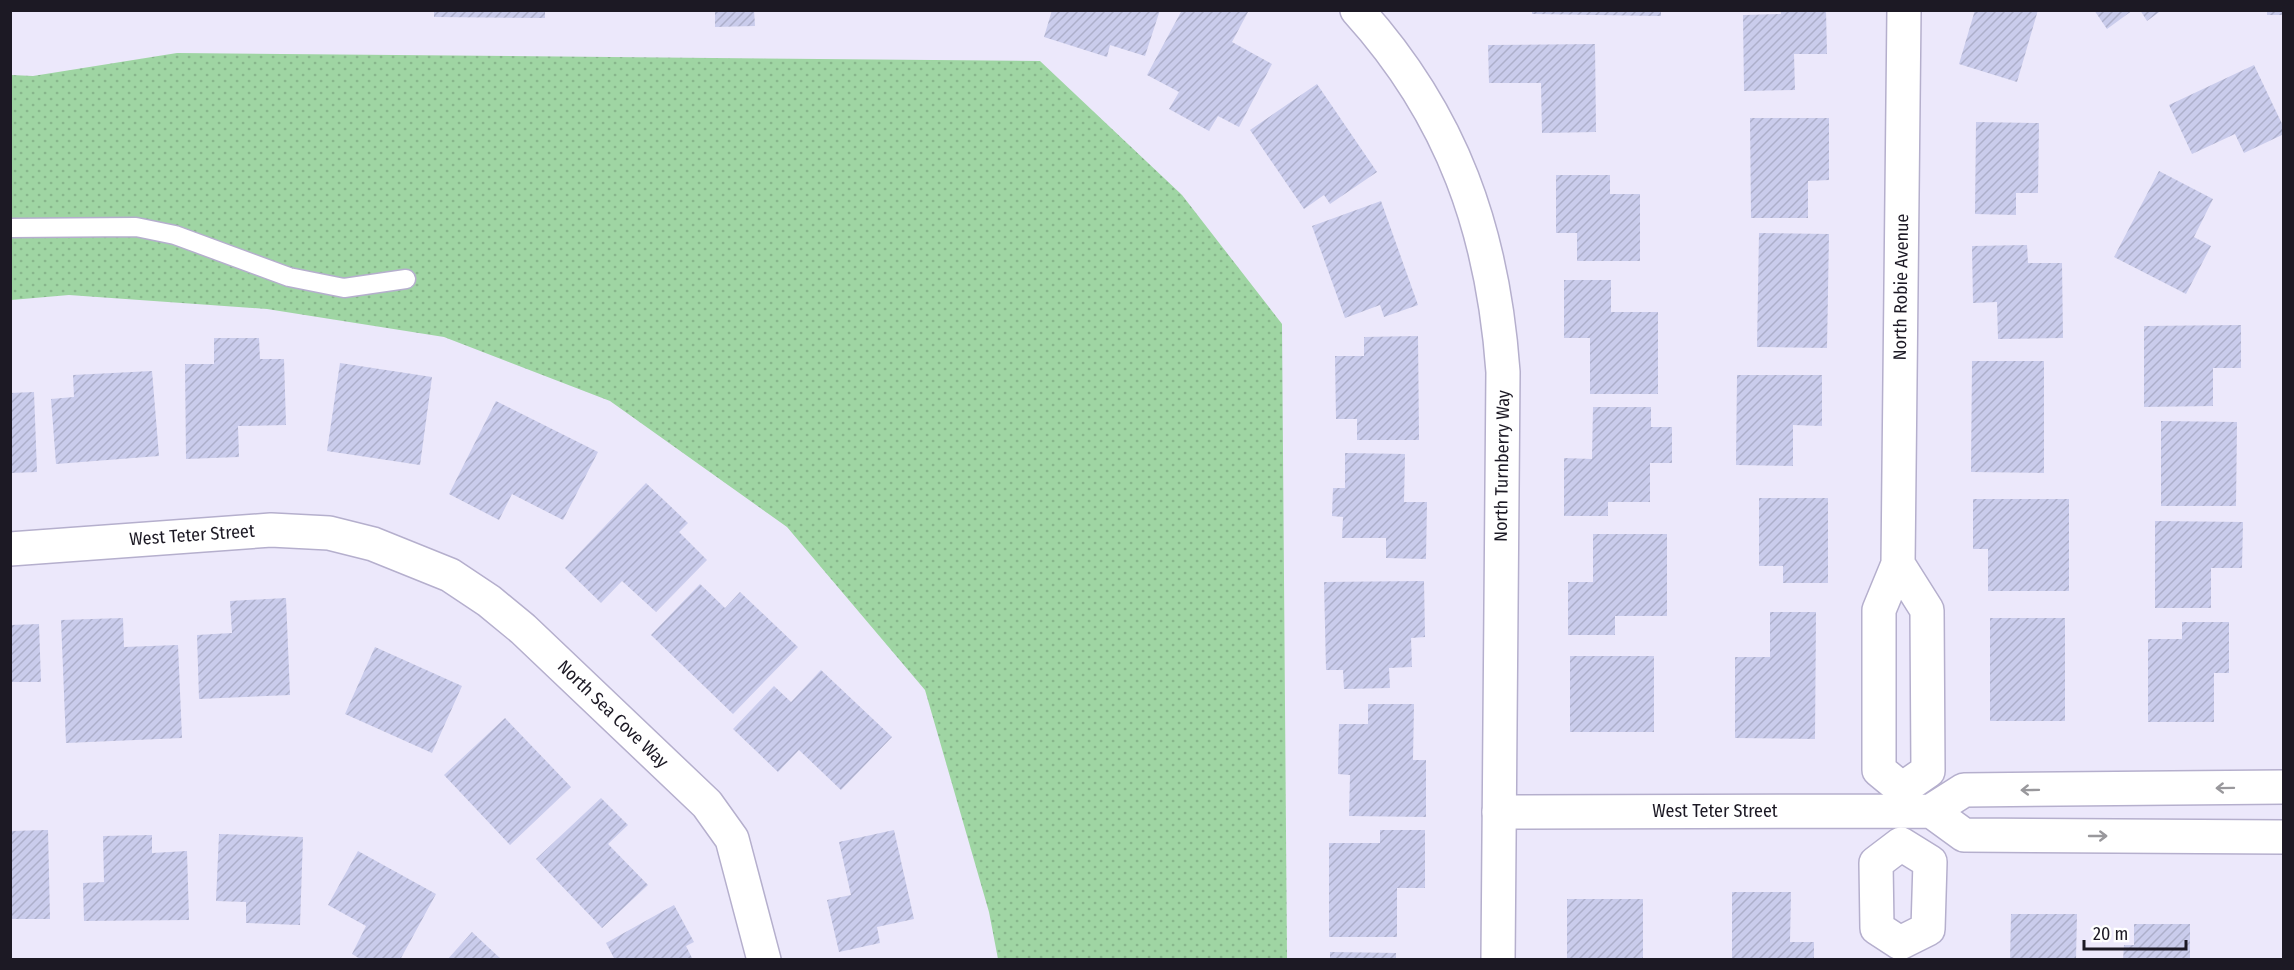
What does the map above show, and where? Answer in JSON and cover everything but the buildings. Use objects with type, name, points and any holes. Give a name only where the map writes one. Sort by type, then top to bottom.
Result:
[{"type":"street","name":"North Turnberry Way","points":[[1357,10],[1375,30],[1415,84],[1439,125],[1463,177],[1484,240],[1499,314],[1503,372],[1498,960]]},
{"type":"street","name":"North Robie Avenue","points":[[1898,564],[1927,610],[1928,771],[1909,814],[1876,863],[1877,927],[1900,951],[1929,929],[1930,862],[1909,814],[1879,770],[1879,610],[1898,564],[1904,10]]},
{"type":"street","name":"West Teter Street","points":[[10,549],[271,530],[329,533],[373,544]]},
{"type":"street","name":"North Sea Cove Way","points":[[373,544],[450,575],[489,600],[523,629],[707,804],[732,839],[764,960]]},
{"type":"street","points":[[1909,814],[1964,790],[2283,787]]},
{"type":"street","name":"West Teter Street","points":[[1499,812],[1909,814]]},
{"type":"street","points":[[1909,814],[1964,835],[2283,837]]},
{"type":"lane","points":[[10,228],[136,227],[175,235],[289,278],[344,288],[406,279]]},
{"type":"green space","points":[[177,53],[1040,61],[1182,195],[1282,324],[1287,959],[998,959],[989,912],[925,690],[787,527],[610,401],[444,337],[267,309],[69,295],[11,300],[11,75],[33,76]]}]
